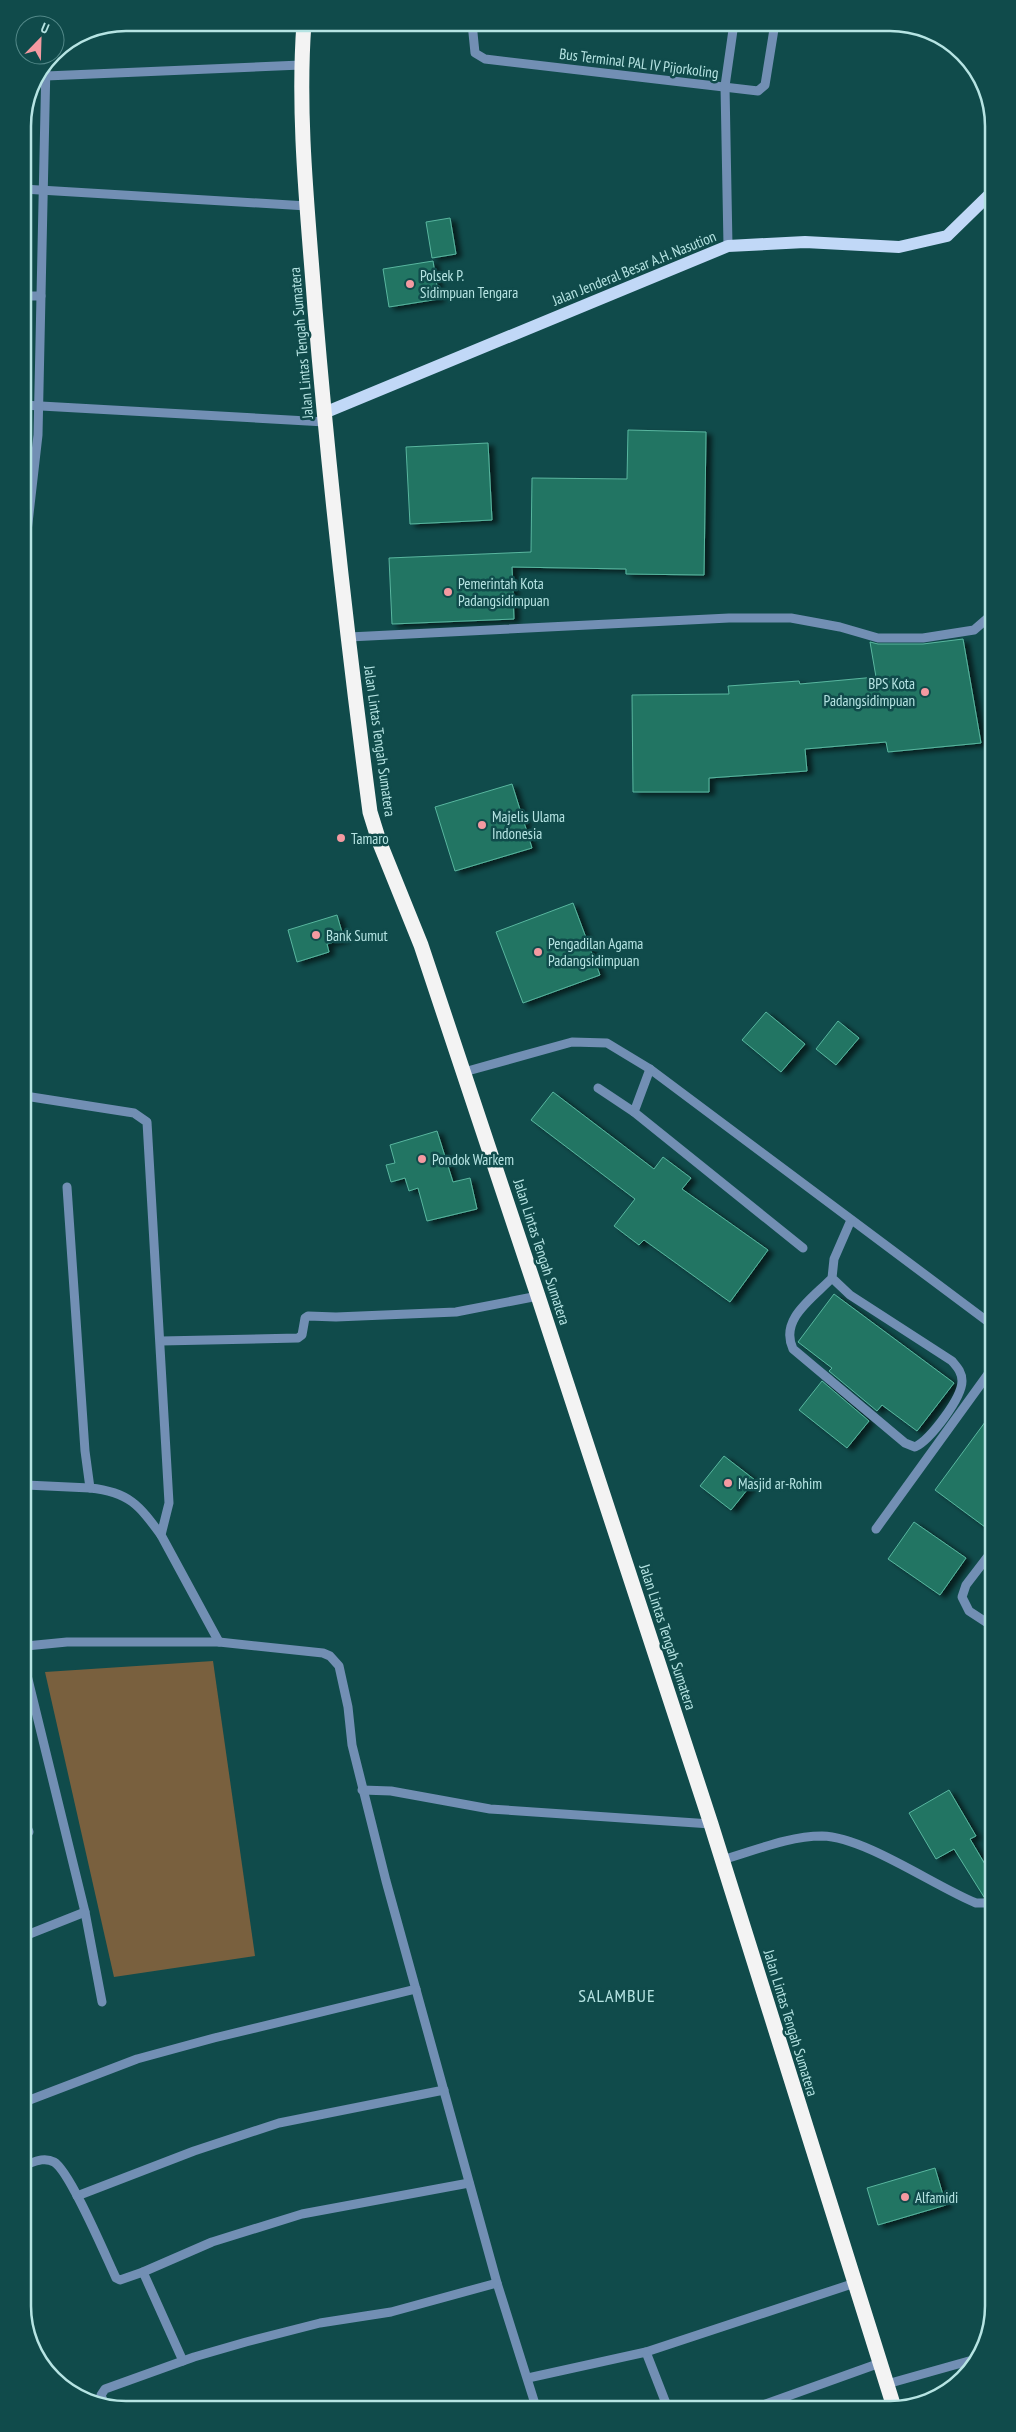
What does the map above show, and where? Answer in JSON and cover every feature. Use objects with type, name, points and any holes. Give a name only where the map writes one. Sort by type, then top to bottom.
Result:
[{"type":"highway","name":"Jalan Lintas Tengah Sumatera","points":[[303,31],[301,65],[307,206],[324,417],[370,812],[379,841],[421,945],[538,1296],[711,1824],[892,2401]]},
{"type":"main road","name":"Jalan Jenderal Besar A.H. Nasution","points":[[324,417],[728,246],[805,242],[899,247],[947,236],[985,199]]},
{"type":"street","name":"Bus Terminal PAL IV Pijorkoling","points":[[473,31],[475,53],[485,59],[756,91],[764,88],[774,31]]},
{"type":"street","points":[[728,246],[725,86],[733,31]]},
{"type":"street","points":[[46,76],[301,65]]},
{"type":"street","points":[[31,496],[38,435],[46,76]]},
{"type":"street","points":[[31,189],[307,206]]},
{"type":"street","points":[[31,296],[41,296]]},
{"type":"street","points":[[31,406],[324,417]]},
{"type":"street","points":[[349,636],[729,618],[791,618],[840,627],[878,638],[923,638],[974,630],[985,621]]},
{"type":"street","points":[[464,1072],[572,1042],[607,1042],[650,1069],[985,1320]]},
{"type":"street","points":[[634,1112],[650,1069]]},
{"type":"street","points":[[598,1088],[634,1112],[803,1248]]},
{"type":"street","points":[[31,1097],[134,1113],[147,1122],[169,1504],[161,1535]]},
{"type":"street","points":[[67,1187],[85,1451],[90,1488]]},
{"type":"street","points":[[832,1278],[850,1295],[952,1361],[960,1371],[962,1379],[958,1395],[931,1436],[922,1444],[915,1447],[905,1443],[793,1349],[789,1341],[788,1330],[794,1317],[832,1278],[834,1259],[851,1220]]},
{"type":"street","points":[[161,1341],[298,1338],[302,1335],[304,1320],[308,1316],[336,1317],[456,1312],[538,1296]]},
{"type":"street","points":[[876,1528],[985,1378]]},
{"type":"street","points":[[31,1484],[105,1489],[130,1499],[140,1507],[161,1535],[219,1642]]},
{"type":"street","points":[[985,1560],[966,1585],[962,1597],[969,1611],[985,1621]]},
{"type":"street","points":[[31,1646],[67,1642],[219,1642],[322,1653],[335,1660],[339,1666],[348,1707],[352,1745],[362,1790],[469,2184],[497,2283],[535,2401]]},
{"type":"street","points":[[31,1691],[85,1912],[102,2002]]},
{"type":"street","points":[[362,1790],[391,1791],[490,1810],[711,1824]]},
{"type":"street","points":[[722,1860],[800,1837],[824,1836],[848,1841],[883,1856],[976,1903],[985,1904]]},
{"type":"street","points":[[31,1933],[85,1912]]},
{"type":"street","points":[[31,2099],[137,2059],[214,2038],[416,1989]]},
{"type":"street","points":[[77,2196],[194,2151],[279,2124],[444,2090]]},
{"type":"street","points":[[31,2163],[41,2160],[53,2162],[59,2166],[77,2196],[116,2278],[120,2280],[212,2242],[302,2214],[469,2184]]},
{"type":"street","points":[[143,2272],[184,2360]]},
{"type":"street","points":[[102,2397],[101,2395],[105,2389],[184,2360],[320,2323],[391,2312],[497,2283]]},
{"type":"street","points":[[528,2378],[646,2352],[855,2283]]},
{"type":"street","points":[[646,2352],[665,2401]]},
{"type":"street","points":[[886,2384],[967,2361]]},
{"type":"street","points":[[774,2401],[880,2363]]},
{"type":"shaded area","points":[[213,1661],[255,1956],[114,1977],[45,1672]]},
{"type":"building","points":[[450,218],[456,254],[432,258],[426,222]]},
{"type":"building","points":[[433,261],[439,299],[389,307],[383,269]]},
{"type":"building","points":[[628,430],[706,432],[704,575],[626,574],[626,569],[512,567],[514,619],[392,624],[389,558],[531,552],[532,478],[627,479]]},
{"type":"building","points":[[488,443],[492,520],[410,524],[406,447]]},
{"type":"building","points":[[963,639],[981,743],[888,752],[886,742],[805,749],[807,771],[709,778],[709,792],[633,792],[632,695],[729,694],[728,686],[799,681],[800,684],[876,677],[870,642],[878,644],[923,644]]},
{"type":"building","points":[[512,784],[532,848],[455,871],[435,807]]},
{"type":"building","points":[[573,903],[600,975],[523,1003],[496,932]]},
{"type":"building","points":[[337,915],[344,939],[327,944],[329,952],[297,962],[288,930]]},
{"type":"building","points":[[766,1012],[805,1044],[781,1072],[742,1040]]},
{"type":"building","points":[[838,1021],[859,1038],[836,1065],[816,1049]]},
{"type":"building","points":[[553,1092],[654,1169],[663,1157],[691,1178],[682,1189],[768,1250],[730,1302],[644,1240],[639,1245],[614,1226],[635,1199],[531,1120]]},
{"type":"building","points":[[437,1131],[453,1182],[470,1178],[477,1209],[427,1221],[418,1188],[409,1191],[405,1178],[391,1182],[386,1165],[395,1163],[390,1145]]},
{"type":"building","points":[[834,1294],[954,1383],[917,1431],[882,1405],[877,1411],[829,1371],[832,1368],[798,1342]]},
{"type":"building","points":[[822,1381],[869,1421],[847,1448],[799,1410]]},
{"type":"building","points":[[985,1422],[985,1527],[935,1490]]},
{"type":"building","name":"Masjid ar-Rohim","points":[[724,1456],[755,1480],[731,1510],[700,1486]]},
{"type":"building","points":[[914,1522],[966,1558],[940,1595],[888,1559]]},
{"type":"building","points":[[949,1790],[976,1836],[970,1839],[985,1864],[985,1897],[954,1849],[936,1859],[909,1813]]},
{"type":"building","points":[[935,2168],[946,2205],[878,2225],[867,2188]]},
{"type":"place","name":"Polsek P. Sidimpuan Tengara","points":[[410,284]]},
{"type":"place","name":"Pemerintah Kota Padangsidimpuan","points":[[448,592]]},
{"type":"place","name":"BPS Kota Padangsidimpuan","points":[[925,692]]},
{"type":"place","name":"Majelis Ulama Indonesia","points":[[482,825]]},
{"type":"place","name":"Tamaro","points":[[341,838]]},
{"type":"place","name":"Bank Sumut","points":[[316,935]]},
{"type":"place","name":"Pengadilan Agama Padangsidimpuan","points":[[538,952]]},
{"type":"place","name":"Pondok Warkem","points":[[422,1159]]},
{"type":"place","name":"Masjid ar-Rohim","points":[[728,1483]]},
{"type":"place","name":"Alfamidi","points":[[905,2197]]},
{"type":"district","name":"SALAMBUE","points":[[617,1995]]}]
